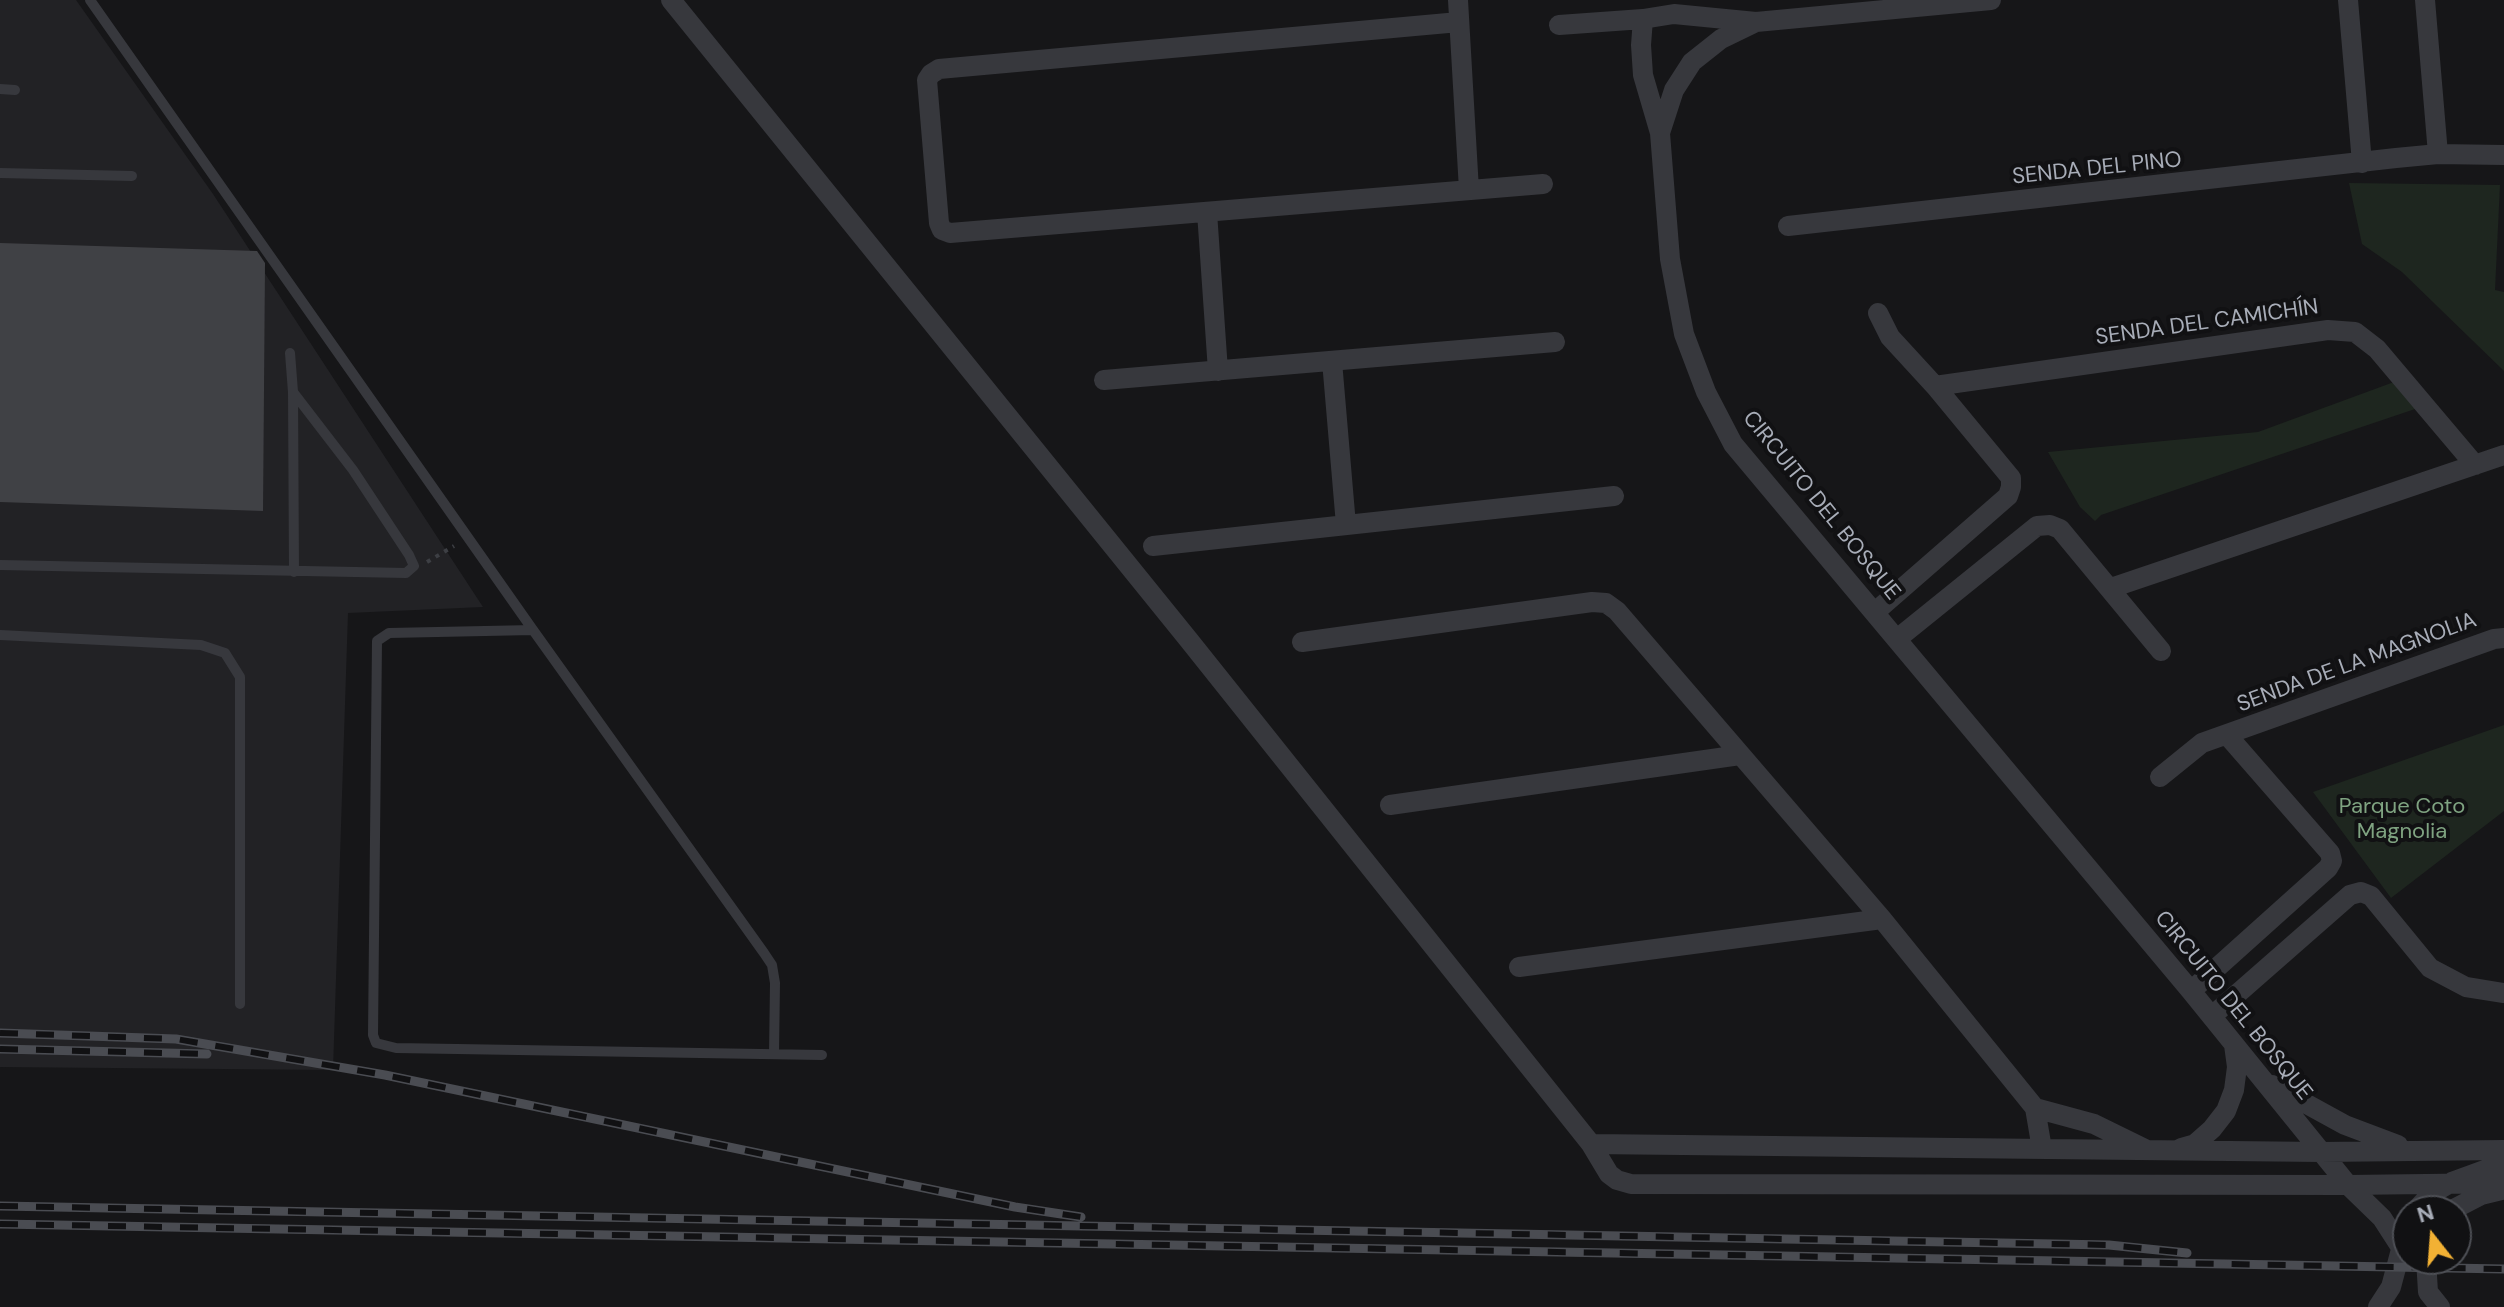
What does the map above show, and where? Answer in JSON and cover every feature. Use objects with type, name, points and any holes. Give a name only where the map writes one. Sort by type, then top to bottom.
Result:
[{"type":"street","points":[[671,0],[1591,1144],[1609,1174],[1617,1180],[1631,1184],[2348,1185],[2452,1182],[2504,1186]]},
{"type":"street","points":[[1458,0],[1469,190]]},
{"type":"street","name":"CIRCUITO DEL BOSQUE","points":[[1991,0],[1756,22],[1721,39],[1692,62],[1674,90],[1660,133],[1670,259],[1684,334],[1706,392],[1733,444],[2212,1016],[2348,1185],[2382,1218],[2392,1234]]},
{"type":"street","points":[[2348,0],[2362,163]]},
{"type":"street","points":[[2425,0],[2438,154]]},
{"type":"street","points":[[1559,25],[1674,14],[1756,22]]},
{"type":"street","points":[[1643,19],[1643,75],[1660,133]]},
{"type":"street","points":[[1459,22],[939,69],[927,80],[939,223],[942,230],[950,233],[1543,184]]},
{"type":"street","name":"SENDA DEL PINO","points":[[1788,226],[2438,154],[2504,155]]},
{"type":"street","points":[[1207,212],[1218,371]]},
{"type":"street","points":[[1875,612],[2008,496],[2011,487],[2011,478],[1890,337],[1878,313]]},
{"type":"street","name":"SENDA DEL CAMICHÍN","points":[[1935,386],[2328,330],[2355,332],[2377,349],[2475,465]]},
{"type":"street","points":[[1104,380],[1555,342]]},
{"type":"street","points":[[1332,361],[1346,525]]},
{"type":"street","points":[[2111,588],[2475,465],[2502,461]]},
{"type":"street","points":[[1153,546],[1614,496]]},
{"type":"street","points":[[1897,639],[2037,526],[2050,525],[2060,529],[2161,651]]},
{"type":"street","points":[[1302,642],[1592,602],[1606,603],[1617,611],[1882,919],[2035,1108],[2042,1149]]},
{"type":"street","name":"SENDA DE LA MAGNOLIA","points":[[2160,777],[2202,743],[2479,644],[2504,638]]},
{"type":"street","name":"SENDA DE LA MAGNOLIA","points":[[2191,991],[2328,868],[2332,861],[2330,853],[2227,735]]},
{"type":"street","points":[[1390,805],[1740,755]]},
{"type":"street","points":[[2212,1016],[2350,895],[2361,892],[2371,896],[2430,968],[2466,987],[2504,993]]},
{"type":"street","points":[[1519,967],[1882,919]]},
{"type":"street","points":[[2174,1151],[2195,1144],[2226,1111],[2236,1079],[2234,1045]]},
{"type":"street","points":[[2262,1080],[2345,1125],[2387,1143],[2427,1151]]},
{"type":"street","points":[[2035,1108],[2094,1124],[2149,1151]]},
{"type":"street","points":[[1591,1144],[2149,1151],[2504,1150]]},
{"type":"street","points":[[2430,1195],[2452,1182],[2504,1163]]},
{"type":"street","points":[[2472,1200],[2504,1186]]},
{"type":"street","points":[[2378,1307],[2391,1287],[2394,1275]]},
{"type":"street","points":[[2427,1275],[2428,1292],[2440,1307]]},
{"type":"lane","points":[[90,0],[772,965],[775,983],[774,1054]]},
{"type":"lane","points":[[0,89],[15,90]]},
{"type":"lane","points":[[0,173],[132,176]]},
{"type":"lane","points":[[290,353],[294,572]]},
{"type":"lane","points":[[0,565],[406,573],[414,566],[409,555],[353,470],[293,392]]},
{"type":"lane","points":[[533,630],[389,633],[377,641],[373,1035],[376,1043],[396,1048],[822,1055]]},
{"type":"lane","points":[[0,635],[201,645],[225,653],[233,665],[240,677],[240,1004]]},
{"type":"path","points":[[448,538],[453,547]]},
{"type":"path","points":[[414,566],[429,561],[468,538]]},
{"type":"shaded area","points":[[0,0],[76,0],[213,194],[483,607],[348,613],[333,1070],[0,1067]]},
{"type":"green space","points":[[2349,183],[2500,185],[2495,290],[2504,292],[2504,371],[2402,272],[2362,244]]},
{"type":"green space","points":[[2394,382],[2418,408],[2101,515],[2095,521],[2080,507],[2048,452],[2258,432]]},
{"type":"green space","name":"Parque Coto Magnolia","points":[[2504,725],[2504,811],[2391,898],[2313,792]]},
{"type":"building","points":[[0,243],[257,251],[265,263],[263,511],[0,502]]},
{"type":"railway","points":[[0,1033],[176,1039],[385,1075],[1015,1207],[1081,1217]]},
{"type":"railway","points":[[0,1049],[207,1054]]},
{"type":"railway","points":[[0,1206],[2109,1245],[2187,1253]]},
{"type":"railway","points":[[0,1224],[2504,1269]]}]
